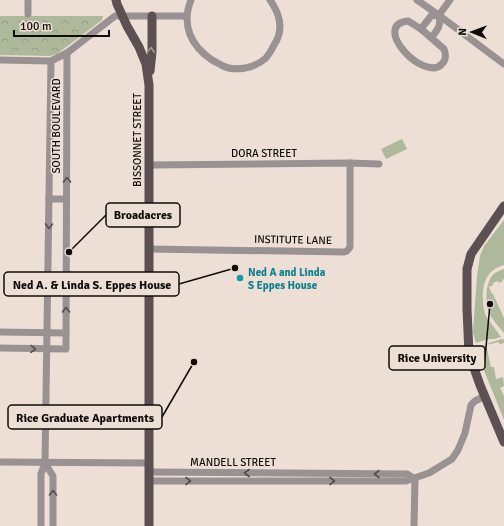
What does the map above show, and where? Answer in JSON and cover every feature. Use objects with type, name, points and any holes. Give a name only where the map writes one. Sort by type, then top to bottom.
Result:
[{"type":"main road","name":"BISSONNET STREET","points":[[116,0],[146,64],[149,85],[149,526]]},
{"type":"main road","points":[[149,85],[152,52],[152,16]]},
{"type":"main road","points":[[504,206],[471,254],[467,269],[469,354],[504,442]]},
{"type":"street","points":[[28,0],[28,14]]},
{"type":"street","points":[[191,0],[186,16],[191,38],[201,52],[223,66],[238,69],[259,63],[265,59],[277,41],[280,34],[279,18],[270,0]]},
{"type":"street","points":[[417,0],[504,64]]},
{"type":"street","points":[[432,37],[438,29],[440,21],[439,15],[450,0]]},
{"type":"street","points":[[421,29],[431,16],[439,15]]},
{"type":"street","points":[[0,60],[51,61],[67,53],[115,16],[186,16]]},
{"type":"street","points":[[408,21],[432,37],[446,53],[441,65],[434,68],[425,66],[411,58],[400,46],[394,32],[400,23],[408,21]]},
{"type":"street","name":"SOUTH BOULEVARD","points":[[47,349],[66,349],[67,53]]},
{"type":"street","name":"SOUTH BOULEVARD","points":[[41,526],[41,474],[45,463],[48,333],[51,61]]},
{"type":"street","name":"INSTITUTE LANE","points":[[149,249],[347,251],[350,247],[350,164]]},
{"type":"street","name":"DORA STREET","points":[[149,165],[379,164]]},
{"type":"street","points":[[49,199],[66,199]]},
{"type":"street","points":[[0,332],[66,333]]},
{"type":"street","points":[[0,348],[47,349]]},
{"type":"street","points":[[414,526],[415,479],[429,473],[452,459],[458,450],[465,433],[471,405],[475,401],[485,396]]},
{"type":"street","name":"MANDELL STREET","points":[[0,462],[45,463],[149,472],[317,481],[406,481],[415,479]]},
{"type":"street","name":"SOUTH BOULEVARD","points":[[45,463],[53,476],[53,526]]},
{"type":"street","name":"MANDELL STREET","points":[[149,472],[406,474],[415,479]]},
{"type":"street","points":[[317,474],[317,481]]},
{"type":"green space","points":[[0,16],[103,16],[102,20],[57,54],[50,56],[0,55]]},
{"type":"green space","points":[[402,139],[407,149],[386,159],[381,149]]},
{"type":"green space","points":[[504,220],[504,265],[493,270],[489,274],[484,283],[483,289],[485,314],[501,337],[476,343],[473,332],[480,256],[484,246]]},
{"type":"green space","points":[[504,269],[503,281],[493,283],[493,285],[489,287],[504,318],[504,333],[490,315],[487,291],[489,281],[492,276],[496,272]]},
{"type":"green space","points":[[502,339],[504,340],[504,343],[499,344],[499,342],[486,345],[491,367],[494,367],[496,379],[503,377],[504,386],[500,388],[504,396],[504,420],[479,358],[477,348]]},
{"type":"place","name":"Broadacres","points":[[69,252]]},
{"type":"place","name":"Ned A. & Linda S. Eppes House","points":[[235,268]]},
{"type":"place","name":"Ned A and Linda S Eppes House","points":[[240,278]]},
{"type":"place","name":"Rice University","points":[[490,304]]},
{"type":"place","name":"Rice Graduate Apartments","points":[[194,362]]}]
